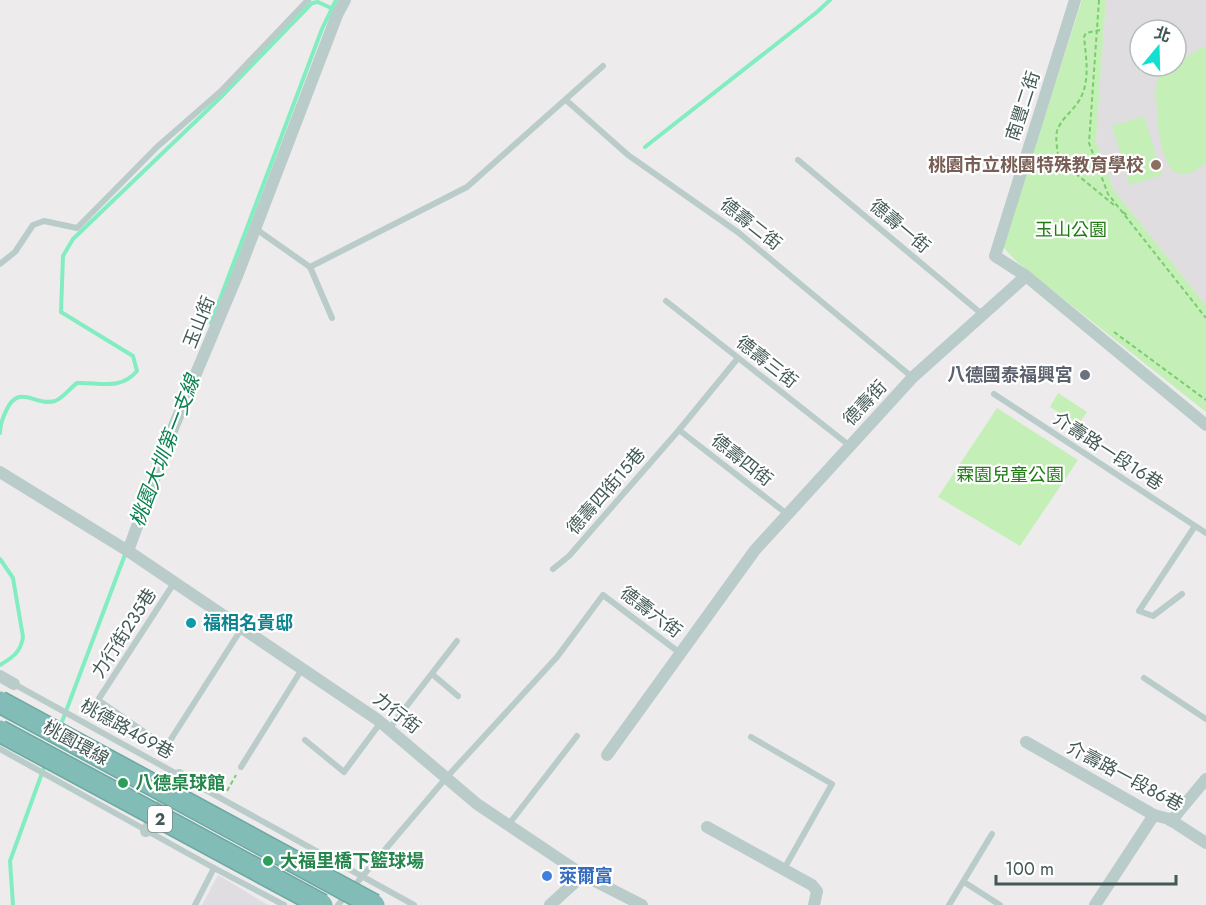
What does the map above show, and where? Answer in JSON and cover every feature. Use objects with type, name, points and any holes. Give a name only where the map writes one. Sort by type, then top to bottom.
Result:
[{"type":"highway","name":"桃園環線","points":[[0,702],[374,905]]},
{"type":"highway","name":"桃園環線","points":[[0,731],[322,905]]},
{"type":"street","name":"玉山街","points":[[128,551],[171,433],[206,353],[344,0]]},
{"type":"street","name":"南豐二街","points":[[1026,276],[994,256],[1075,0]]},
{"type":"street","name":"德壽街","points":[[607,755],[755,550],[913,377],[1026,276]]},
{"type":"street","points":[[1026,276],[1206,425]]},
{"type":"street","points":[[0,472],[128,551]]},
{"type":"street","name":"力行街","points":[[128,551],[385,725],[477,804],[583,875],[642,905]]},
{"type":"street","points":[[0,676],[14,684]]},
{"type":"street","name":"介壽路一段86巷","points":[[1026,742],[1154,815],[1172,821],[1206,843]]},
{"type":"street","points":[[146,831],[179,775]]},
{"type":"street","points":[[1172,821],[1206,779]]},
{"type":"street","points":[[1095,905],[1154,815]]},
{"type":"street","points":[[707,827],[812,885],[817,891],[814,905]]},
{"type":"street","points":[[550,905],[583,875]]},
{"type":"lane","points":[[0,264],[15,252],[33,225],[44,221],[77,228],[157,147],[221,91],[308,0]]},
{"type":"lane","points":[[310,267],[466,187],[603,66]]},
{"type":"lane","name":"德壽二街","points":[[566,100],[628,155],[739,233],[913,377]]},
{"type":"lane","name":"德壽一街","points":[[798,160],[982,315]]},
{"type":"lane","points":[[255,229],[310,267],[332,318]]},
{"type":"lane","name":"德壽三街","points":[[666,301],[850,446]]},
{"type":"lane","name":"德壽四街15巷","points":[[553,569],[569,556],[679,430],[738,358]]},
{"type":"lane","name":"介壽路一段16巷","points":[[994,394],[1206,533]]},
{"type":"lane","name":"德壽四街","points":[[679,430],[787,514]]},
{"type":"lane","points":[[1182,594],[1153,616],[1139,611],[1195,526]]},
{"type":"lane","name":"力行街235巷","points":[[174,582],[98,700],[166,747],[242,628]]},
{"type":"lane","name":"德壽六街","points":[[446,778],[557,657],[603,595],[680,653]]},
{"type":"lane","points":[[305,740],[344,772],[432,674],[457,641]]},
{"type":"lane","points":[[241,767],[302,668]]},
{"type":"lane","points":[[432,674],[458,696]]},
{"type":"lane","points":[[1144,678],[1206,719]]},
{"type":"lane","name":"桃德路469巷","points":[[14,684],[414,905]]},
{"type":"lane","points":[[509,824],[577,736]]},
{"type":"lane","points":[[751,737],[832,784],[784,869]]},
{"type":"lane","points":[[0,749],[284,905]]},
{"type":"lane","points":[[338,905],[446,778]]},
{"type":"lane","points":[[949,905],[992,834]]},
{"type":"lane","points":[[195,905],[214,868]]},
{"type":"lane","points":[[964,882],[1000,905]]},
{"type":"path","points":[[1099,0],[1089,143],[1108,194],[1206,318]]},
{"type":"path","points":[[1058,159],[1060,124],[1074,109],[1082,96],[1085,84],[1087,70],[1083,37],[1086,33],[1098,30]]},
{"type":"path","points":[[1034,162],[1050,163],[1058,159]]},
{"type":"path","points":[[1058,159],[1128,216]]},
{"type":"path","points":[[1110,329],[1206,400]]},
{"type":"path","points":[[222,799],[241,767]]},
{"type":"shaded area","name":"桃園市立桃園特殊教育學校","points":[[1106,0],[1206,0],[1206,305],[1114,190],[1096,141]]},
{"type":"shaded area","points":[[218,875],[268,905],[202,905]]},
{"type":"green space","name":"玉山公園","points":[[1082,0],[1106,0],[1096,141],[1114,190],[1206,305],[1206,412],[1017,262],[1003,247]]},
{"type":"green space","points":[[1206,47],[1206,162],[1192,172],[1181,174],[1173,170],[1162,148],[1159,134],[1157,83],[1160,78],[1188,78],[1188,56]]},
{"type":"green space","points":[[1144,116],[1162,175],[1130,185],[1112,126]]},
{"type":"green space","points":[[1058,393],[1087,412],[1078,425],[1050,407]]},
{"type":"green space","name":"霖園兒童公園","points":[[997,408],[1078,460],[1020,546],[938,497]]},
{"type":"waterway","name":"桃園大圳第一支線","points":[[211,323],[322,29],[336,0]]},
{"type":"waterway","points":[[645,147],[830,0]]},
{"type":"waterway","points":[[0,433],[5,414],[11,402],[16,398],[28,397],[41,401],[55,401],[77,383],[116,383],[124,381],[137,371],[133,356],[61,312],[63,256],[73,239],[221,97],[312,3],[318,2],[331,8]]},
{"type":"waterway","name":"桃園大圳第一支線","points":[[60,727],[126,552]]},
{"type":"waterway","points":[[0,559],[13,578],[23,637],[15,654],[0,665]]},
{"type":"waterway","name":"桃園大圳第一支線","points":[[13,905],[10,861],[46,762]]},
{"type":"place","name":"桃園市立桃園特殊教育學校","points":[[1156,165]]},
{"type":"place","name":"八德國泰福興宮","points":[[1085,375]]},
{"type":"place","name":"福相名貴邸","points":[[191,623]]},
{"type":"place","name":"八德桌球館","points":[[123,783]]},
{"type":"place","name":"大福里橋下籃球場","points":[[268,861]]},
{"type":"place","name":"萊爾富","points":[[547,876]]}]
